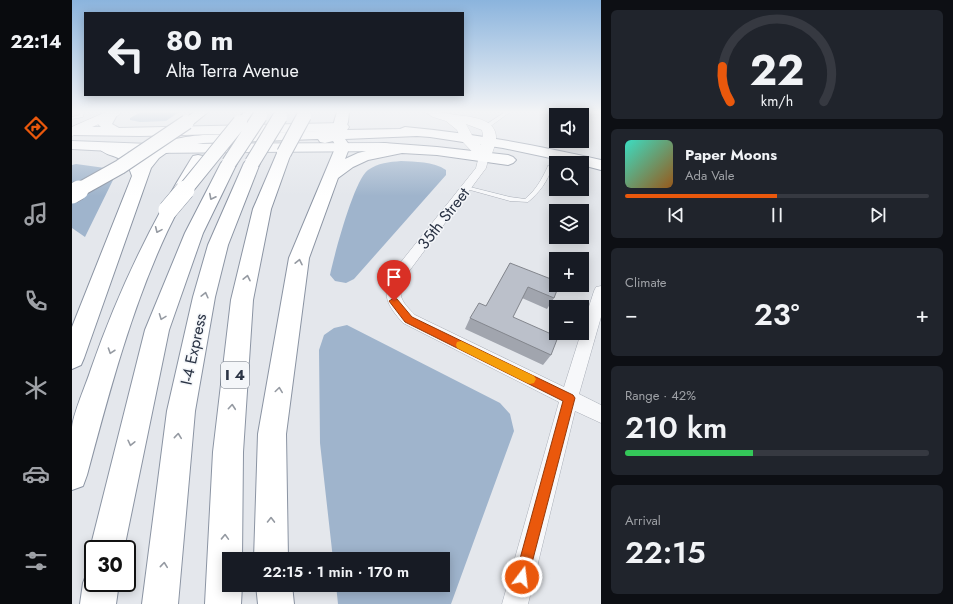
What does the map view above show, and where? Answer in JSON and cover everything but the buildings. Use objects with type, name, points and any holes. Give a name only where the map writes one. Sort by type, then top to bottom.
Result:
[{"type":"main road","points":[[91,140],[130,158],[136,165],[140,177]]},
{"type":"main road","points":[[72,194],[120,167],[160,140]]},
{"type":"main road","points":[[72,358],[146,161],[159,150],[178,143],[197,140]]},
{"type":"main road","points":[[72,474],[89,414],[118,328],[146,257],[168,210],[198,159],[215,140]]},
{"type":"main road","points":[[168,210],[199,174],[224,140]]},
{"type":"main road","name":"I-4 Express","points":[[160,604],[181,411],[201,312],[218,245],[233,206],[241,163],[249,140]]},
{"type":"main road","name":"I-4 Express","points":[[109,540],[157,330],[194,233],[241,163],[263,140]]},
{"type":"main road","name":"I 4","points":[[223,604],[228,452],[242,300],[262,209],[297,140]]},
{"type":"main road","points":[[105,147],[159,150],[292,150],[326,140]]},
{"type":"main road","points":[[271,552],[272,434],[299,258],[330,177],[339,140]]},
{"type":"main road","points":[[357,140],[384,147],[537,162],[601,165]]},
{"type":"main road","points":[[479,140],[489,142],[537,162]]},
{"type":"main road","points":[[505,140],[537,162]]},
{"type":"main road","points":[[330,177],[345,165],[363,155],[406,148]]},
{"type":"main road","points":[[589,175],[601,178]]},
{"type":"main road","points":[[98,604],[100,592]]},
{"type":"main road","points":[[275,592],[276,604]]},
{"type":"street","points":[[469,140],[484,156],[489,142]]},
{"type":"street","name":"35th Street","points":[[484,156],[481,168],[398,276],[393,287],[394,301],[409,320],[570,398]]},
{"type":"street","points":[[515,604],[570,398],[601,291]]},
{"type":"street","points":[[570,398],[601,414]]},
{"type":"lane","points":[[466,188],[510,200],[526,201],[535,194],[549,173],[537,162]]},
{"type":"water","points":[[401,161],[424,162],[435,165],[446,170],[446,175],[354,279],[346,283],[335,281],[330,275],[336,252],[345,219],[363,177],[368,170],[380,164]]},
{"type":"water","points":[[76,164],[105,168],[112,173],[113,180],[85,237],[72,228],[72,165]]},
{"type":"water","points":[[347,325],[500,403],[510,414],[514,431],[451,604],[338,604],[337,592],[450,592],[450,552],[332,552],[320,443],[319,350],[324,335],[334,328]]},
{"type":"slow traffic","points":[[461,345],[530,379]]},
{"type":"route","points":[[394,301],[409,320],[570,398],[522,577]]}]
